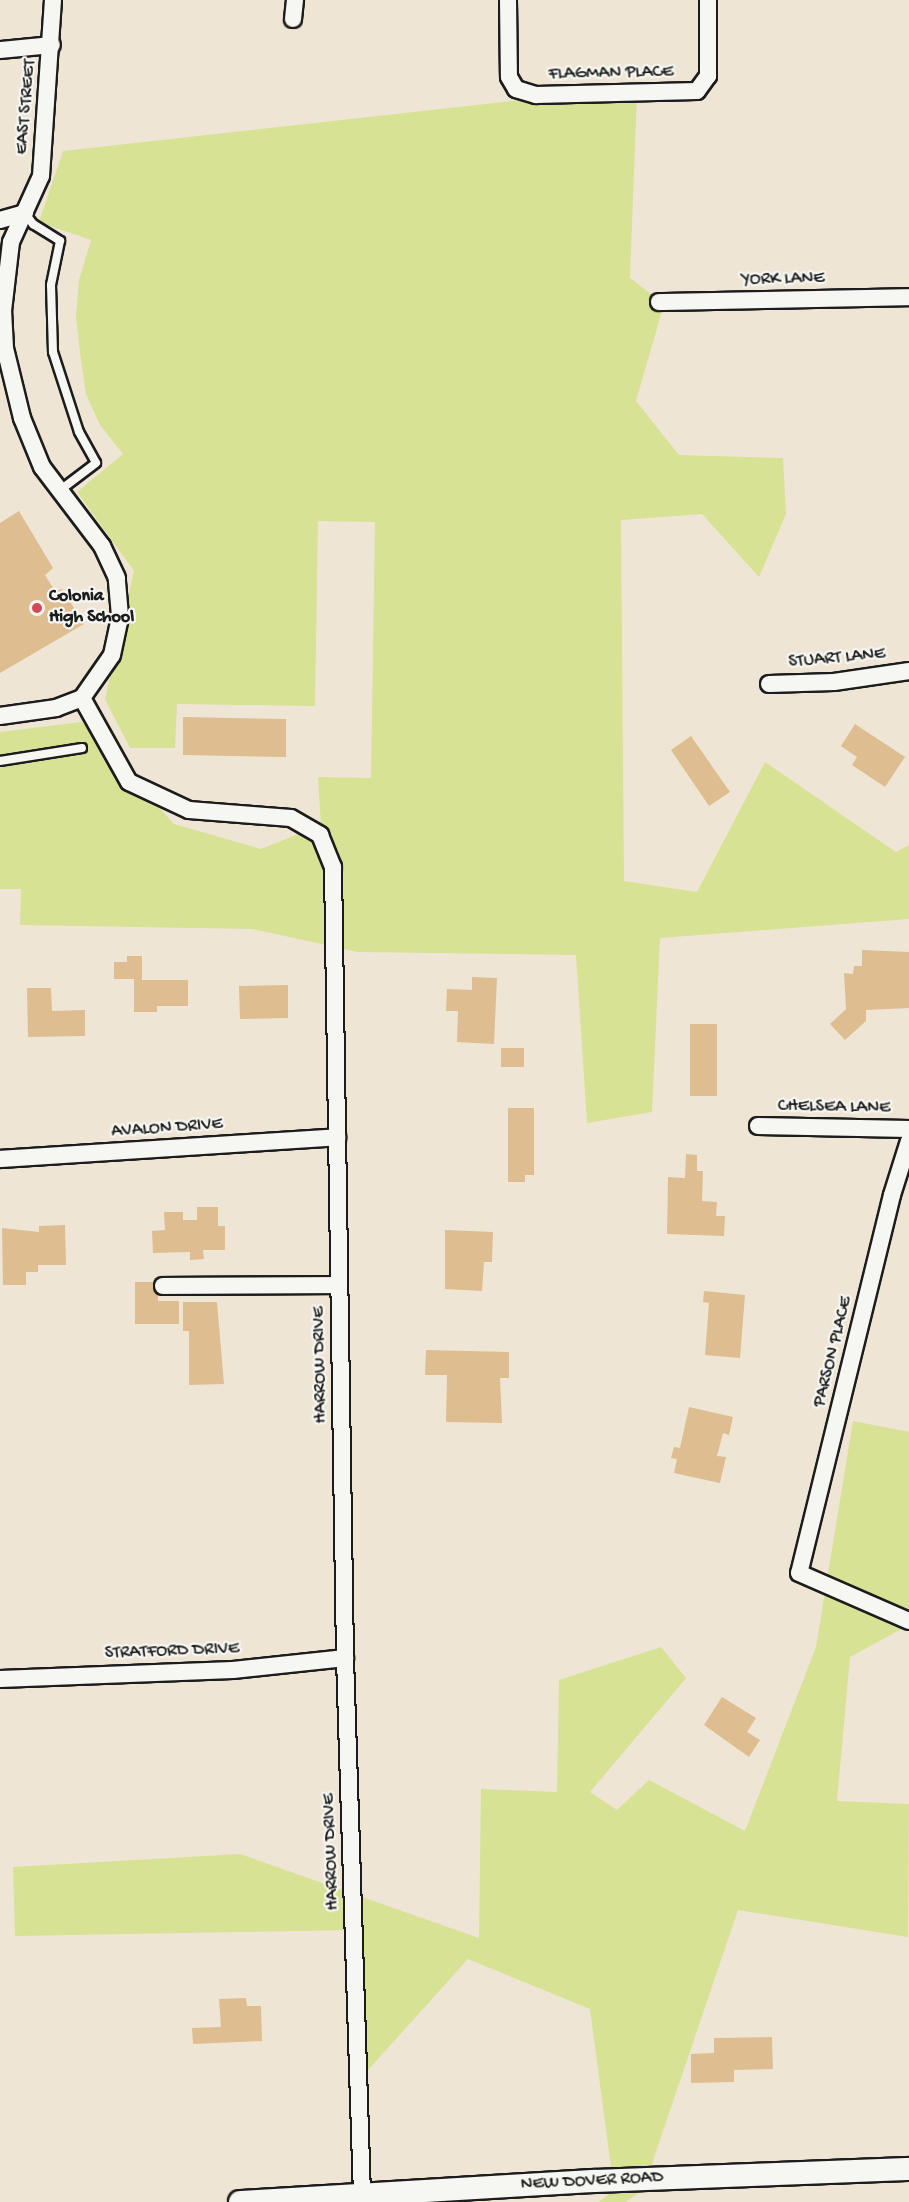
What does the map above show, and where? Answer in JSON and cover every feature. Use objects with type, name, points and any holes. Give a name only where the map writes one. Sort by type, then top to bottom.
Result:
[{"type":"street","name":"EAST STREET","points":[[53,0],[52,45],[40,176],[11,242],[5,276],[5,348],[22,418],[42,467],[102,546],[117,578],[120,616],[112,654],[82,698]]},
{"type":"street","points":[[293,19],[295,0]]},
{"type":"street","name":"FLAGMAN PLACE","points":[[508,0],[507,55],[511,84],[536,95],[697,91],[708,76],[708,0]]},
{"type":"street","points":[[0,50],[52,45]]},
{"type":"street","points":[[0,220],[25,213]]},
{"type":"street","name":"YORK LANE","points":[[659,302],[909,297]]},
{"type":"street","name":"STUART LANE","points":[[769,684],[834,682],[909,671]]},
{"type":"street","points":[[0,716],[56,708],[82,698]]},
{"type":"street","name":"HARROW DRIVE","points":[[82,698],[129,782],[189,810],[291,818],[320,835],[333,867],[345,1658],[362,2195]]},
{"type":"street","name":"CHELSEA LANE","points":[[759,1126],[909,1129]]},
{"type":"street","name":"AVALON DRIVE","points":[[0,1159],[337,1137]]},
{"type":"street","name":"PARSON PLACE","points":[[909,1141],[892,1195],[799,1573],[909,1622]]},
{"type":"street","points":[[163,1286],[339,1285]]},
{"type":"street","name":"STRATFORD DRIVE","points":[[0,1679],[233,1670],[345,1658]]},
{"type":"street","name":"NEW DOVER ROAD","points":[[240,2202],[909,2169]]},
{"type":"lane","points":[[25,213],[33,224],[60,241],[51,285],[53,351],[79,432],[96,463],[59,492]]},
{"type":"lane","points":[[0,761],[82,748]]},
{"type":"green space","points":[[593,92],[637,94],[630,278],[664,304],[636,401],[679,455],[783,458],[786,514],[759,577],[702,514],[621,520],[624,881],[697,892],[765,762],[896,852],[909,845],[909,919],[660,938],[652,1112],[587,1123],[576,955],[358,952],[253,929],[20,925],[21,889],[0,889],[0,732],[82,722],[174,824],[261,849],[321,825],[318,777],[371,778],[375,522],[318,521],[315,706],[177,704],[175,748],[130,748],[105,699],[134,571],[77,492],[123,454],[100,425],[86,394],[76,316],[79,280],[91,240],[39,222],[63,151]]},
{"type":"green space","points":[[853,1421],[909,1432],[909,1625],[850,1657],[837,1801],[909,1804],[908,1937],[738,1910],[643,2190],[626,2202],[599,2202],[614,2190],[590,2009],[468,1959],[368,2070],[355,1930],[15,1936],[13,1867],[240,1854],[479,1938],[481,1789],[557,1792],[559,1680],[661,1647],[686,1678],[590,1792],[617,1810],[649,1780],[745,1831],[816,1647]]},
{"type":"building","name":"Colonia High School","points":[[19,511],[53,568],[45,575],[55,591],[62,589],[84,624],[0,673],[0,523]]},
{"type":"building","points":[[183,717],[286,719],[286,757],[183,755]]},
{"type":"building","points":[[855,724],[905,757],[885,787],[852,765],[857,757],[841,746]]},
{"type":"building","points":[[691,736],[730,792],[709,806],[671,750]]},
{"type":"building","points":[[862,950],[909,952],[909,1008],[866,1010],[866,1021],[845,1040],[830,1024],[846,1009],[844,973],[853,974],[854,966],[862,966]]},
{"type":"building","points":[[127,956],[142,956],[142,980],[188,980],[188,1006],[157,1006],[157,1012],[134,1012],[134,979],[114,979],[114,962],[127,962]]},
{"type":"building","points":[[472,977],[497,978],[494,1044],[457,1042],[458,1011],[446,1011],[447,989],[472,990]]},
{"type":"building","points":[[288,985],[288,1018],[240,1019],[239,986]]},
{"type":"building","points":[[27,988],[51,988],[52,1011],[85,1010],[85,1036],[28,1037]]},
{"type":"building","points":[[690,1024],[717,1024],[717,1096],[690,1096]]},
{"type":"building","points":[[501,1048],[524,1048],[524,1067],[501,1067]]},
{"type":"building","points":[[508,1108],[534,1108],[534,1175],[525,1175],[525,1182],[508,1182]]},
{"type":"building","points":[[686,1154],[697,1155],[697,1171],[703,1171],[702,1201],[717,1202],[716,1216],[725,1216],[724,1236],[667,1234],[668,1177],[685,1178]]},
{"type":"building","points":[[197,1207],[218,1207],[218,1226],[225,1226],[225,1250],[203,1250],[204,1259],[190,1260],[190,1252],[153,1253],[152,1231],[165,1230],[164,1212],[183,1212],[183,1220],[197,1220]]},
{"type":"building","points":[[65,1225],[66,1265],[38,1265],[38,1272],[26,1272],[26,1285],[3,1285],[2,1228],[39,1232],[39,1226]]},
{"type":"building","points":[[445,1230],[493,1232],[492,1262],[484,1262],[482,1291],[445,1289]]},
{"type":"building","points":[[135,1282],[158,1282],[158,1301],[179,1301],[179,1324],[135,1324]]},
{"type":"building","points":[[704,1291],[745,1295],[740,1358],[705,1355],[709,1303],[703,1302]]},
{"type":"building","points":[[183,1302],[217,1302],[224,1384],[189,1385],[189,1331],[183,1331]]},
{"type":"building","points":[[426,1350],[509,1352],[509,1378],[500,1378],[502,1423],[446,1422],[447,1375],[425,1375]]},
{"type":"building","points":[[689,1407],[733,1417],[729,1435],[723,1433],[717,1456],[726,1457],[720,1483],[674,1473],[677,1459],[671,1458],[674,1447],[680,1448]]},
{"type":"building","points":[[722,1697],[756,1718],[747,1732],[760,1740],[749,1757],[704,1725]]},
{"type":"building","points":[[246,1998],[247,2006],[261,2006],[262,2041],[193,2044],[192,2028],[221,2027],[219,1999]]},
{"type":"building","points":[[772,2037],[773,2069],[734,2070],[734,2082],[691,2083],[691,2054],[714,2053],[714,2038]]},
{"type":"place","name":"Colonia High School","points":[[37,608]]}]
